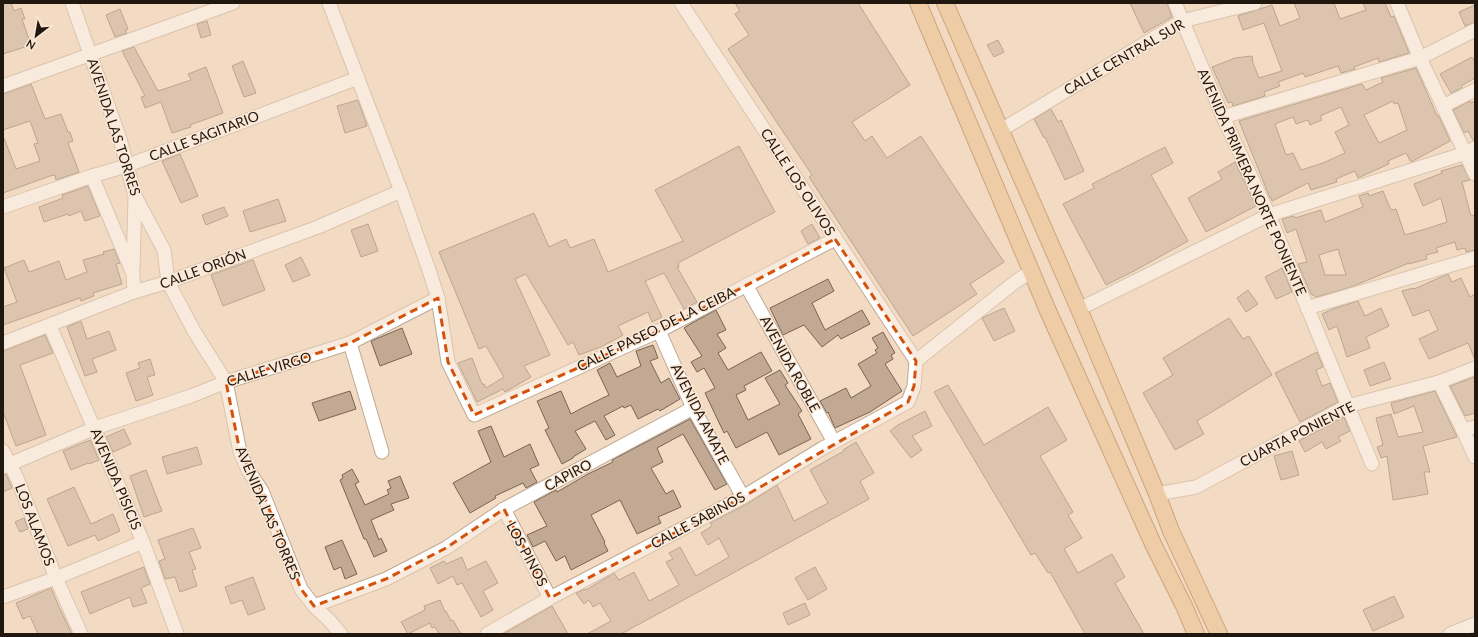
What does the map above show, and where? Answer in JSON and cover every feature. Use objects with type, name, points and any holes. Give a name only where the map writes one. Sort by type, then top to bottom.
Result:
[{"type":"main road","points":[[918,3],[1032,271],[1154,546],[1189,634]]},
{"type":"main road","points":[[945,3],[1078,309],[1157,494],[1171,531],[1219,634]]},
{"type":"main road","points":[[1154,546],[1184,606],[1196,634]]},
{"type":"street","name":"AVENIDA LAS TORRES","points":[[72,3],[120,139],[135,196],[164,250],[168,282],[194,331],[226,382],[240,452],[248,470],[262,491],[301,589],[314,606],[341,634]]},
{"type":"street","points":[[3,86],[233,3]]},
{"type":"street","points":[[329,3],[401,191],[438,298]]},
{"type":"street","name":"CALLE LOS OLIVOS","points":[[681,3],[916,361]]},
{"type":"street","name":"AVENIDA PRIMERA NORTE PONIENTE","points":[[1175,3],[1223,117],[1269,215],[1372,464]]},
{"type":"street","name":"CALLE CENTRAL SUR","points":[[1001,130],[1182,22],[1255,3]]},
{"type":"street","points":[[1397,3],[1420,58],[1443,106],[1470,150],[1475,174]]},
{"type":"street","points":[[1223,117],[1420,58],[1475,30]]},
{"type":"street","name":"CALLE SAGITARIO","points":[[3,207],[92,176],[126,166],[358,78]]},
{"type":"street","points":[[1443,106],[1475,90]]},
{"type":"street","points":[[1078,309],[1269,215],[1470,150]]},
{"type":"street","points":[[92,176],[133,274]]},
{"type":"street","name":"CALLE ORIÓN","points":[[3,343],[50,326],[134,292],[168,282],[318,227],[401,191]]},
{"type":"street","points":[[134,292],[135,196]]},
{"type":"street","name":"CALLE PASEO DE LA CEIBA","points":[[438,298],[448,362],[474,415],[659,331],[836,239]]},
{"type":"street","points":[[1307,308],[1475,258]]},
{"type":"street","points":[[916,361],[1015,282],[1032,271]]},
{"type":"street","name":"AVENIDA ROBLE","points":[[746,285],[834,442]]},
{"type":"street","name":"CALLE VIRGO","points":[[6,466],[95,428],[191,396],[226,382],[350,343],[438,298]]},
{"type":"street","name":"AVENIDA PISICIS","points":[[50,326],[143,542],[177,634]]},
{"type":"street","name":"AVENIDA AMATE","points":[[659,331],[693,408],[743,497]]},
{"type":"street","points":[[350,343],[382,452]]},
{"type":"street","name":"CALLE SABINOS","points":[[487,634],[550,598],[743,497],[834,442],[908,402],[914,386],[916,361]]},
{"type":"street","name":"CUARTA PONIENTE","points":[[1157,494],[1196,487],[1347,406],[1439,382],[1475,368]]},
{"type":"street","points":[[1439,382],[1469,428],[1475,457]]},
{"type":"street","name":"CAPIRO","points":[[314,606],[386,578],[446,548],[504,510],[693,408]]},
{"type":"street","name":"LOS ALAMOS","points":[[3,451],[6,466],[17,478],[56,578],[81,634]]},
{"type":"street","name":"LOS PINOS","points":[[504,510],[550,598]]},
{"type":"street","points":[[3,597],[56,578],[143,542]]},
{"type":"street","points":[[1450,634],[1475,624]]},
{"type":"highlighted area","points":[[835,239],[916,361],[914,386],[908,402],[743,497],[550,598],[504,509],[446,548],[386,579],[314,606],[301,589],[262,491],[240,452],[226,382],[350,343],[438,298],[448,362],[474,415],[659,331]]},
{"type":"building","points":[[3,3],[11,3],[14,11],[21,8],[25,19],[22,19],[31,45],[3,54]]},
{"type":"building","points":[[735,3],[858,3],[910,85],[852,122],[865,141],[872,136],[887,158],[921,136],[1004,262],[970,284],[977,294],[913,336],[809,177],[812,175],[728,49],[749,35],[735,14],[740,11]]},
{"type":"building","points":[[1130,3],[1167,3],[1172,17],[1144,33]]},
{"type":"building","points":[[1294,3],[1334,3],[1340,19],[1366,10],[1363,3],[1385,3],[1391,17],[1394,16],[1409,53],[1379,62],[1378,58],[1354,67],[1355,69],[1341,73],[1338,66],[1305,77],[1303,73],[1278,82],[1280,86],[1264,92],[1265,96],[1233,106],[1232,102],[1228,103],[1212,67],[1235,58],[1252,56],[1259,78],[1282,71],[1264,23],[1243,30],[1238,16],[1272,5],[1280,26],[1300,18]]},
{"type":"building","points":[[1475,5],[1475,22],[1465,26],[1459,12]]},
{"type":"building","points":[[120,9],[128,29],[125,30],[127,33],[115,37],[106,15]]},
{"type":"building","points":[[207,21],[211,35],[201,38],[197,24]]},
{"type":"building","points":[[998,40],[1004,52],[994,57],[987,45]]},
{"type":"building","points":[[134,47],[158,91],[191,80],[188,74],[206,67],[223,113],[190,125],[191,127],[172,133],[161,102],[145,108],[141,97],[145,96],[122,51]]},
{"type":"building","points":[[1472,57],[1475,62],[1475,78],[1461,86],[1462,88],[1451,93],[1440,74]]},
{"type":"building","points":[[243,61],[256,93],[244,97],[232,66]]},
{"type":"building","points":[[1416,68],[1437,116],[1439,116],[1450,141],[1411,162],[1406,153],[1388,161],[1389,164],[1358,178],[1355,171],[1336,179],[1337,182],[1311,190],[1308,183],[1272,201],[1239,121],[1362,84],[1366,90],[1383,82],[1381,78]],"holes":[[[1393,101],[1394,104],[1398,103],[1407,130],[1379,143],[1364,115]],[[1341,107],[1349,125],[1335,132],[1345,153],[1323,163],[1301,170],[1293,153],[1286,155],[1275,124],[1293,117],[1296,124],[1308,120],[1310,125],[1322,120],[1320,116]]]},
{"type":"building","points":[[31,84],[45,119],[61,114],[73,141],[68,143],[79,172],[56,180],[55,175],[50,176],[3,193],[3,138],[16,169],[40,161],[34,144],[38,143],[30,121],[3,130],[3,94]]},
{"type":"building","points":[[358,100],[367,126],[345,133],[337,106]]},
{"type":"building","points":[[1470,101],[1471,103],[1475,101],[1475,140],[1473,140],[1468,131],[1464,133],[1453,110]]},
{"type":"building","points":[[1051,109],[1058,122],[1061,120],[1084,171],[1065,180],[1045,137],[1044,138],[1034,119]]},
{"type":"building","points":[[739,146],[775,212],[678,263],[679,267],[677,267],[697,302],[684,309],[664,273],[645,281],[662,317],[652,322],[648,312],[618,326],[623,335],[601,347],[579,355],[573,342],[568,345],[526,274],[515,279],[550,355],[524,366],[531,377],[505,392],[503,389],[477,402],[458,363],[472,358],[482,384],[484,384],[486,388],[504,377],[486,346],[479,349],[439,252],[534,213],[549,247],[566,239],[570,248],[594,239],[608,272],[683,241],[655,190]]},
{"type":"building","points":[[1165,147],[1173,163],[1151,175],[1188,241],[1106,285],[1063,204],[1094,188],[1092,184]]},
{"type":"building","points":[[180,154],[198,196],[181,203],[162,161]]},
{"type":"building","points":[[1235,162],[1256,206],[1206,232],[1188,198],[1222,179],[1218,172]]},
{"type":"building","points":[[1462,165],[1470,180],[1462,182],[1471,216],[1475,215],[1475,250],[1466,252],[1465,248],[1457,250],[1455,242],[1436,248],[1438,252],[1426,255],[1427,259],[1409,263],[1351,287],[1316,297],[1311,294],[1298,264],[1307,262],[1296,229],[1287,233],[1282,219],[1294,216],[1295,218],[1321,210],[1325,222],[1363,207],[1359,196],[1368,193],[1369,196],[1383,191],[1391,210],[1396,209],[1405,235],[1429,228],[1447,222],[1441,198],[1423,206],[1414,184],[1442,173],[1441,171]],"holes":[[[1338,249],[1346,275],[1325,275],[1319,255]]]},
{"type":"building","points":[[88,186],[100,216],[85,221],[81,211],[69,216],[68,214],[44,222],[39,207],[63,198],[62,195]]},
{"type":"building","points":[[278,199],[286,221],[250,232],[243,211]]},
{"type":"building","points":[[224,207],[228,216],[206,225],[202,215]]},
{"type":"building","points":[[368,224],[378,251],[361,257],[351,230]]},
{"type":"building","points":[[812,224],[820,238],[808,244],[801,231]]},
{"type":"building","points":[[114,249],[120,263],[116,264],[122,284],[93,293],[94,296],[81,301],[80,298],[3,325],[3,307],[17,302],[4,268],[24,260],[29,272],[59,261],[66,280],[87,272],[83,260],[104,254],[103,252]]},
{"type":"building","points":[[301,257],[310,275],[293,282],[285,265]]},
{"type":"building","points":[[253,260],[265,290],[223,306],[211,275]]},
{"type":"building","points":[[1282,268],[1292,292],[1276,299],[1265,277]]},
{"type":"building","points":[[1448,274],[1452,282],[1461,278],[1470,297],[1475,294],[1475,360],[1468,343],[1429,359],[1419,339],[1438,330],[1429,310],[1413,316],[1402,291],[1414,289]]},
{"type":"building","points":[[828,279],[834,291],[812,303],[825,330],[862,310],[870,324],[841,339],[838,335],[822,347],[804,325],[783,335],[770,308]]},
{"type":"building","points":[[1248,290],[1258,304],[1246,312],[1237,298]]},
{"type":"building","points":[[1358,301],[1365,316],[1381,308],[1389,326],[1366,337],[1370,348],[1347,357],[1337,326],[1329,330],[1322,314]]},
{"type":"building","points":[[1004,308],[1015,331],[994,341],[982,318]]},
{"type":"building","points":[[716,310],[726,330],[717,334],[726,348],[718,353],[728,370],[761,352],[772,371],[744,386],[746,390],[736,395],[748,420],[780,404],[765,378],[780,370],[788,383],[785,385],[802,411],[798,414],[811,439],[779,455],[767,432],[736,448],[727,431],[724,433],[705,393],[715,388],[704,368],[697,372],[691,362],[702,356],[684,328]]},
{"type":"building","points":[[1229,318],[1243,339],[1249,336],[1272,375],[1197,421],[1204,434],[1175,450],[1143,393],[1173,375],[1163,358]]},
{"type":"building","points":[[81,321],[87,339],[109,331],[116,350],[92,359],[97,372],[85,376],[67,327]]},
{"type":"building","points":[[402,328],[412,354],[380,366],[371,341]]},
{"type":"building","points":[[883,332],[895,353],[891,355],[893,359],[885,364],[902,391],[870,412],[835,428],[828,412],[827,413],[820,401],[846,388],[851,398],[871,386],[858,364],[877,353],[875,350],[878,348],[872,338]]},
{"type":"building","points":[[45,335],[53,353],[20,365],[46,435],[16,446],[3,412],[3,351]]},
{"type":"building","points":[[653,345],[658,358],[650,361],[661,383],[669,378],[680,399],[660,411],[658,409],[638,419],[631,405],[624,408],[623,406],[604,416],[615,435],[606,440],[595,421],[575,431],[586,449],[562,464],[545,430],[549,428],[537,401],[561,391],[571,414],[609,395],[597,370],[610,363],[617,377],[641,366],[636,351]]},
{"type":"building","points":[[1317,352],[1323,367],[1316,370],[1322,386],[1330,383],[1338,402],[1300,422],[1275,373]]},
{"type":"building","points":[[150,359],[155,375],[147,377],[153,395],[136,401],[126,373],[140,368],[138,363]]},
{"type":"building","points":[[1384,362],[1391,379],[1370,386],[1364,370]]},
{"type":"building","points":[[1475,377],[1475,413],[1465,416],[1450,386]]},
{"type":"building","points":[[948,385],[984,445],[1048,407],[1067,440],[1040,456],[1073,512],[1068,515],[1082,538],[1064,549],[1078,573],[1112,554],[1125,577],[1115,583],[1144,634],[1085,634],[1050,572],[1048,573],[1035,553],[1031,555],[934,392]]},
{"type":"building","points":[[350,391],[356,409],[319,421],[312,403]]},
{"type":"building","points":[[1435,391],[1457,437],[1423,446],[1430,472],[1424,472],[1428,494],[1393,500],[1387,456],[1381,458],[1377,447],[1383,445],[1376,418],[1391,414],[1398,437],[1423,432],[1414,406],[1394,414],[1391,403]]},
{"type":"building","points":[[925,411],[932,426],[912,436],[922,450],[911,458],[890,431],[898,425]]},
{"type":"building","points":[[1344,417],[1350,431],[1338,437],[1341,441],[1326,449],[1322,442],[1305,452],[1299,441]]},
{"type":"building","points":[[690,419],[727,484],[715,490],[683,434],[657,448],[663,462],[651,468],[666,494],[673,490],[681,507],[658,517],[661,523],[637,534],[620,500],[591,515],[608,551],[571,570],[565,556],[556,561],[545,541],[533,547],[527,535],[547,526],[534,502],[556,490],[557,492],[588,474],[613,462],[612,460]]},
{"type":"building","points":[[491,426],[504,457],[530,444],[539,465],[530,469],[537,482],[526,488],[523,483],[495,496],[496,498],[470,513],[453,483],[491,462],[478,431]]},
{"type":"building","points":[[124,429],[131,444],[113,452],[106,437]]},
{"type":"building","points":[[90,440],[99,460],[71,470],[63,451]]},
{"type":"building","points":[[856,442],[874,473],[860,481],[869,499],[621,634],[587,634],[611,621],[600,603],[593,607],[589,600],[584,604],[576,593],[585,589],[586,590],[614,573],[619,580],[634,572],[649,601],[679,585],[666,562],[673,559],[669,553],[680,547],[696,576],[729,557],[719,538],[708,545],[701,533],[712,526],[710,523],[747,504],[777,485],[794,521],[828,503],[810,470],[844,451],[843,450]]},
{"type":"building","points":[[197,447],[202,464],[167,474],[162,457]]},
{"type":"building","points":[[1292,451],[1299,475],[1281,480],[1274,456]]},
{"type":"building","points":[[352,469],[359,482],[355,484],[365,505],[389,494],[387,490],[391,488],[388,481],[400,476],[409,498],[391,504],[394,510],[371,520],[379,540],[381,538],[387,551],[374,557],[366,539],[364,539],[340,480],[343,478],[342,475]]},
{"type":"building","points":[[146,470],[162,511],[144,517],[130,476]]},
{"type":"building","points":[[6,474],[12,488],[3,492],[3,475]]},
{"type":"building","points":[[74,487],[91,524],[113,514],[120,531],[98,541],[95,535],[68,546],[47,499]]},
{"type":"building","points":[[24,518],[28,529],[20,532],[15,522]]},
{"type":"building","points":[[193,528],[201,548],[189,552],[196,569],[192,570],[197,586],[180,592],[175,577],[165,579],[159,561],[165,559],[158,540]]},
{"type":"building","points":[[342,540],[357,574],[345,579],[341,567],[334,570],[325,547]]},
{"type":"building","points":[[462,557],[467,570],[486,561],[498,583],[483,591],[493,610],[481,617],[462,583],[457,585],[453,576],[438,584],[430,568],[444,561],[446,564]]},
{"type":"building","points":[[144,567],[150,584],[141,588],[147,603],[133,607],[130,597],[90,614],[81,592]]},
{"type":"building","points":[[815,567],[827,589],[808,600],[795,578]]},
{"type":"building","points":[[253,577],[265,609],[248,615],[242,600],[231,604],[225,587]]},
{"type":"building","points":[[51,588],[72,634],[38,634],[30,616],[23,619],[16,603]]},
{"type":"building","points":[[1394,596],[1404,617],[1373,631],[1363,610]]},
{"type":"building","points":[[440,600],[445,612],[446,611],[451,621],[453,620],[461,634],[439,634],[435,627],[432,628],[430,623],[408,634],[401,622],[425,610],[424,606]]},
{"type":"building","points":[[805,603],[810,615],[788,625],[783,613]]},
{"type":"building","points":[[552,606],[568,634],[503,634]]}]
